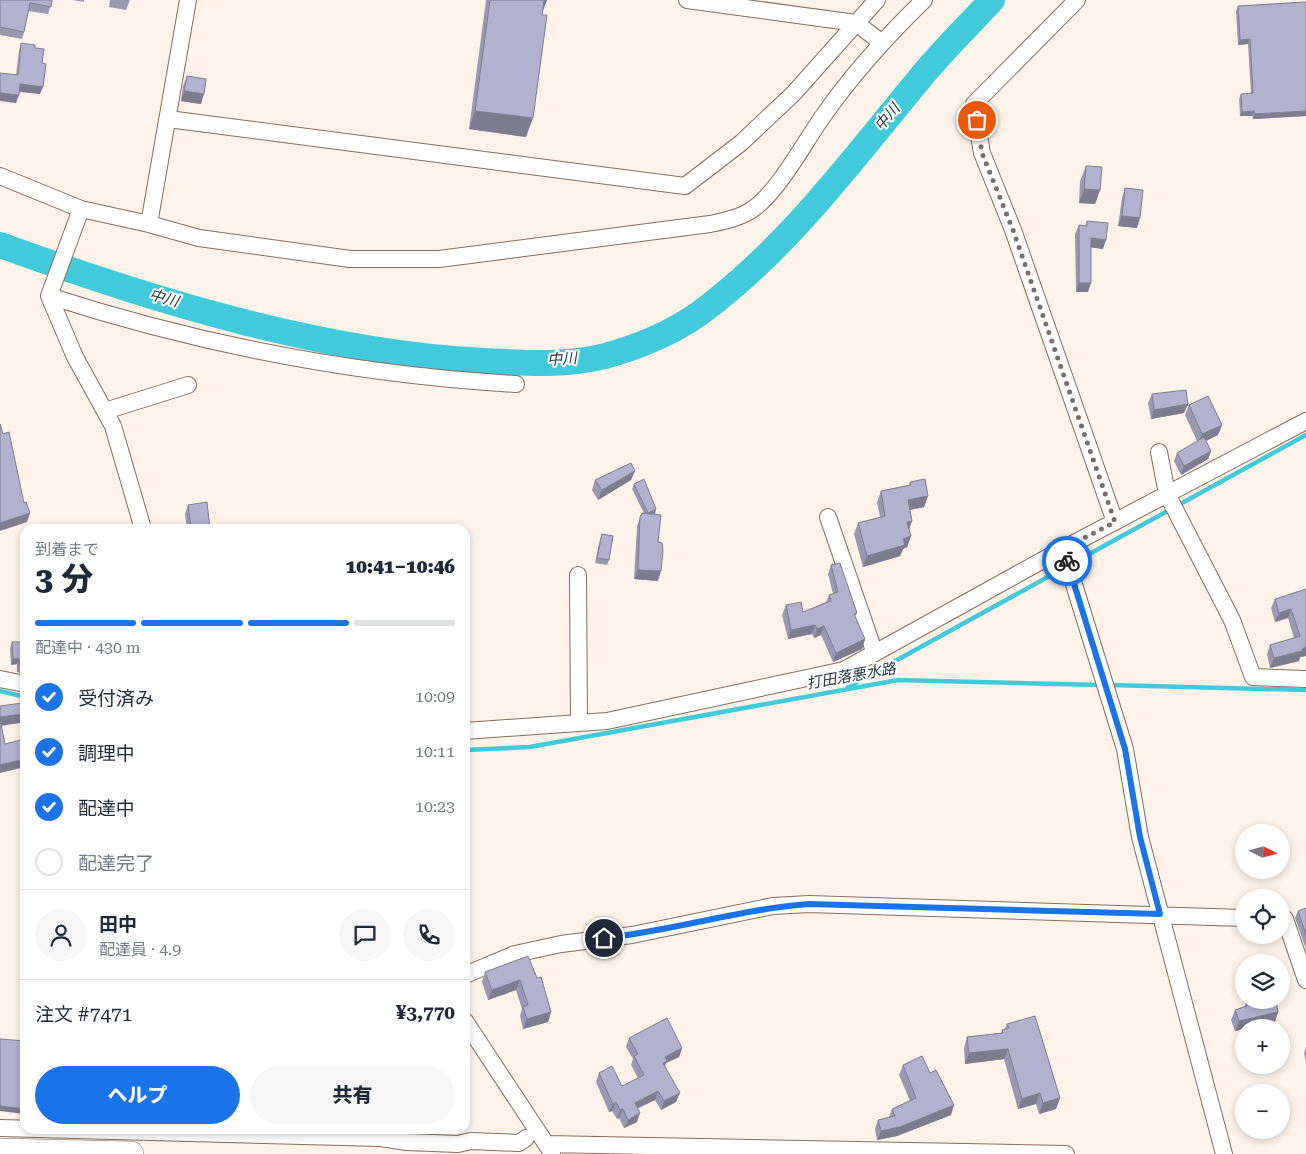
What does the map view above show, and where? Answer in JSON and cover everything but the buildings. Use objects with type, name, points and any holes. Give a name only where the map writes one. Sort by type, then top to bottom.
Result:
[{"type":"highway","points":[[0,1151],[131,1154]]},
{"type":"street","points":[[149,224],[188,0]]},
{"type":"street","points":[[687,0],[856,23],[881,42]]},
{"type":"street","points":[[168,119],[685,186],[741,143],[793,94],[877,0]]},
{"type":"street","points":[[0,176],[81,209],[149,224],[199,238],[350,259],[439,259],[710,224],[732,219],[753,209],[772,189],[826,111],[881,42],[924,0]]},
{"type":"street","points":[[1077,0],[974,104],[982,153],[1013,230],[1115,522]]},
{"type":"street","points":[[81,209],[49,296],[75,357],[113,426],[142,524]]},
{"type":"street","points":[[49,296],[113,316],[207,341],[262,353],[427,377],[516,384]]},
{"type":"street","points":[[104,410],[188,385]]},
{"type":"street","points":[[470,730],[607,721],[844,670],[874,651],[1063,549],[1306,421]]},
{"type":"street","points":[[1159,452],[1167,494],[1232,620],[1253,677],[1306,679]]},
{"type":"street","points":[[828,517],[874,651]]},
{"type":"street","points":[[1063,549],[1125,749],[1140,837],[1224,1154]]},
{"type":"street","points":[[578,575],[579,723]]},
{"type":"street","points":[[0,679],[20,683]]},
{"type":"street","points":[[470,973],[515,954],[561,944],[632,935],[773,906],[809,904],[1235,918]]},
{"type":"street","points":[[1290,934],[1306,980]]},
{"type":"street","points":[[470,1029],[549,1149],[1066,1154]]},
{"type":"street","points":[[0,1128],[20,1129]]},
{"type":"street","points":[[229,1134],[381,1138],[435,1149],[471,1141],[519,1143],[526,1138]]},
{"type":"waterway","name":"中川","points":[[0,245],[177,304],[238,321],[362,347],[423,356],[484,361],[560,363],[605,356],[654,339],[678,327],[700,313],[732,288],[818,202],[929,67],[992,0]]},
{"type":"waterway","points":[[1071,564],[1306,435]]},
{"type":"waterway","points":[[848,687],[1064,568]]},
{"type":"waterway","name":"打田落悪水路","points":[[470,750],[530,747],[898,680],[1102,685]]},
{"type":"waterway","name":"打田落悪水路","points":[[1110,685],[1306,690]]},
{"type":"waterway","name":"打田落悪水路","points":[[0,691],[20,696]]},
{"type":"way so far","points":[[977,120],[982,153],[1013,230],[1115,522],[1063,549],[1067,561]]},
{"type":"route","points":[[604,938],[632,935],[773,906],[809,904],[1016,912],[1160,914],[1140,837],[1125,749],[1067,561]]}]
